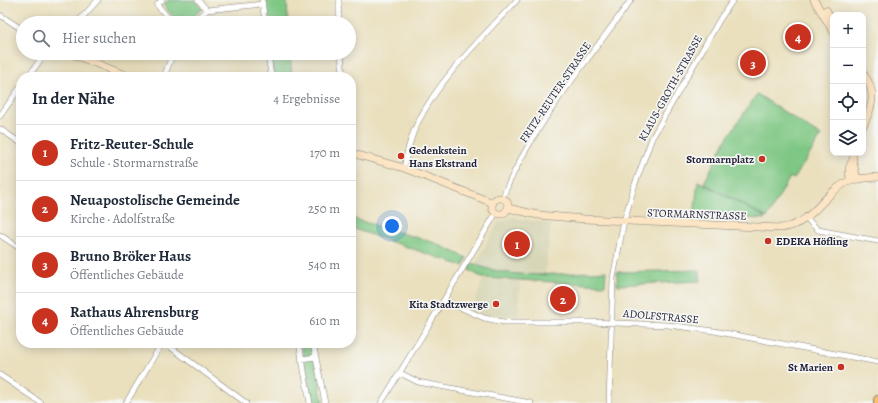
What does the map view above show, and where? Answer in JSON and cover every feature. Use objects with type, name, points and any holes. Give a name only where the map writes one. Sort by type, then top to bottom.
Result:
[{"type":"street","points":[[83,16],[98,0]]},
{"type":"street","points":[[162,0],[157,5],[167,16]]},
{"type":"street","points":[[198,0],[207,10]]},
{"type":"street","points":[[339,0],[339,16]]},
{"type":"street","points":[[404,168],[413,134],[431,100],[456,68],[517,0]]},
{"type":"street","name":"FRITZ-REUTER-STRASSE","points":[[502,198],[509,182],[530,145],[558,101],[631,0]]},
{"type":"street","name":"KLAUS-GROTH-STRASSE","points":[[608,403],[614,278],[624,222],[652,138],[720,19],[733,0]]},
{"type":"street","points":[[814,0],[830,26]]},
{"type":"street","points":[[820,0],[830,16]]},
{"type":"street","points":[[200,16],[207,10],[263,2],[264,16]]},
{"type":"street","points":[[0,15],[16,25]]},
{"type":"street","points":[[32,72],[40,60]]},
{"type":"street","points":[[88,60],[118,72]]},
{"type":"street","points":[[166,72],[170,60]]},
{"type":"street","points":[[269,60],[270,72]]},
{"type":"street","points":[[341,60],[342,72]]},
{"type":"street","points":[[866,78],[872,88],[873,94],[866,120]]},
{"type":"street","points":[[0,116],[16,93]]},
{"type":"street","points":[[0,129],[16,140]]},
{"type":"street","points":[[356,154],[404,168],[493,203]]},
{"type":"street","points":[[853,156],[854,180],[878,178]]},
{"type":"street","name":"STORMARNSTRASSE","points":[[508,208],[559,217],[624,222],[780,228],[792,226],[807,218],[831,194],[854,180]]},
{"type":"street","points":[[502,198],[507,202],[508,208],[503,213],[496,213],[493,209],[493,203],[497,199],[502,198]]},
{"type":"street","points":[[381,403],[496,213]]},
{"type":"street","points":[[807,218],[818,230],[878,241]]},
{"type":"street","points":[[0,235],[16,246]]},
{"type":"street","name":"ADOLFSTRASSE","points":[[444,300],[484,318],[504,322],[613,322],[652,324],[714,331],[878,362]]},
{"type":"street","points":[[126,403],[161,348]]},
{"type":"street","points":[[171,348],[246,403]]},
{"type":"street","points":[[300,348],[310,403]]},
{"type":"street","points":[[314,348],[325,403]]},
{"type":"street","points":[[301,358],[316,357]]},
{"type":"street","points":[[400,373],[418,382],[526,403]]},
{"type":"street","points":[[0,375],[41,403]]},
{"type":"shaded area","points":[[511,217],[551,224],[545,274],[487,269],[475,264],[498,223]]},
{"type":"shaded area","points":[[483,280],[520,282],[519,316],[484,315],[471,311]]},
{"type":"green space","points":[[168,0],[195,0],[203,8],[194,16],[173,16],[163,5]]},
{"type":"green space","points":[[266,0],[287,0],[288,16],[267,16]]},
{"type":"green space","points":[[271,60],[291,60],[292,72],[273,72]]},
{"type":"green space","name":"Stormarnplatz","points":[[757,94],[821,136],[794,179],[790,177],[767,218],[704,183],[725,141]]},
{"type":"green space","points":[[698,181],[765,217],[765,219],[694,216]]},
{"type":"green space","points":[[356,219],[435,243],[467,258],[463,266],[356,230]]},
{"type":"green space","points":[[472,263],[487,269],[521,274],[606,271],[605,285],[483,278],[469,270]]},
{"type":"green space","points":[[700,270],[700,281],[617,285],[617,272]]},
{"type":"green space","points":[[302,348],[313,348],[323,403],[313,403]]},
{"type":"place","name":"Rathaus Ahrensburg","points":[[798,37]]},
{"type":"place","name":"Bruno Bröker Haus","points":[[753,63]]},
{"type":"place","name":"Gedenkstein Hans Ekstrand","points":[[401,156]]},
{"type":"place","name":"Stormarnplatz","points":[[762,159]]},
{"type":"place","name":"EDEKA Höfling","points":[[768,241]]},
{"type":"place","name":"Fritz-Reuter-Schule","points":[[517,244]]},
{"type":"place","name":"Neuapostolische Gemeinde","points":[[563,299]]},
{"type":"place","name":"Kita Stadtzwerge","points":[[496,304]]},
{"type":"place","name":"St Marien","points":[[841,367]]}]
